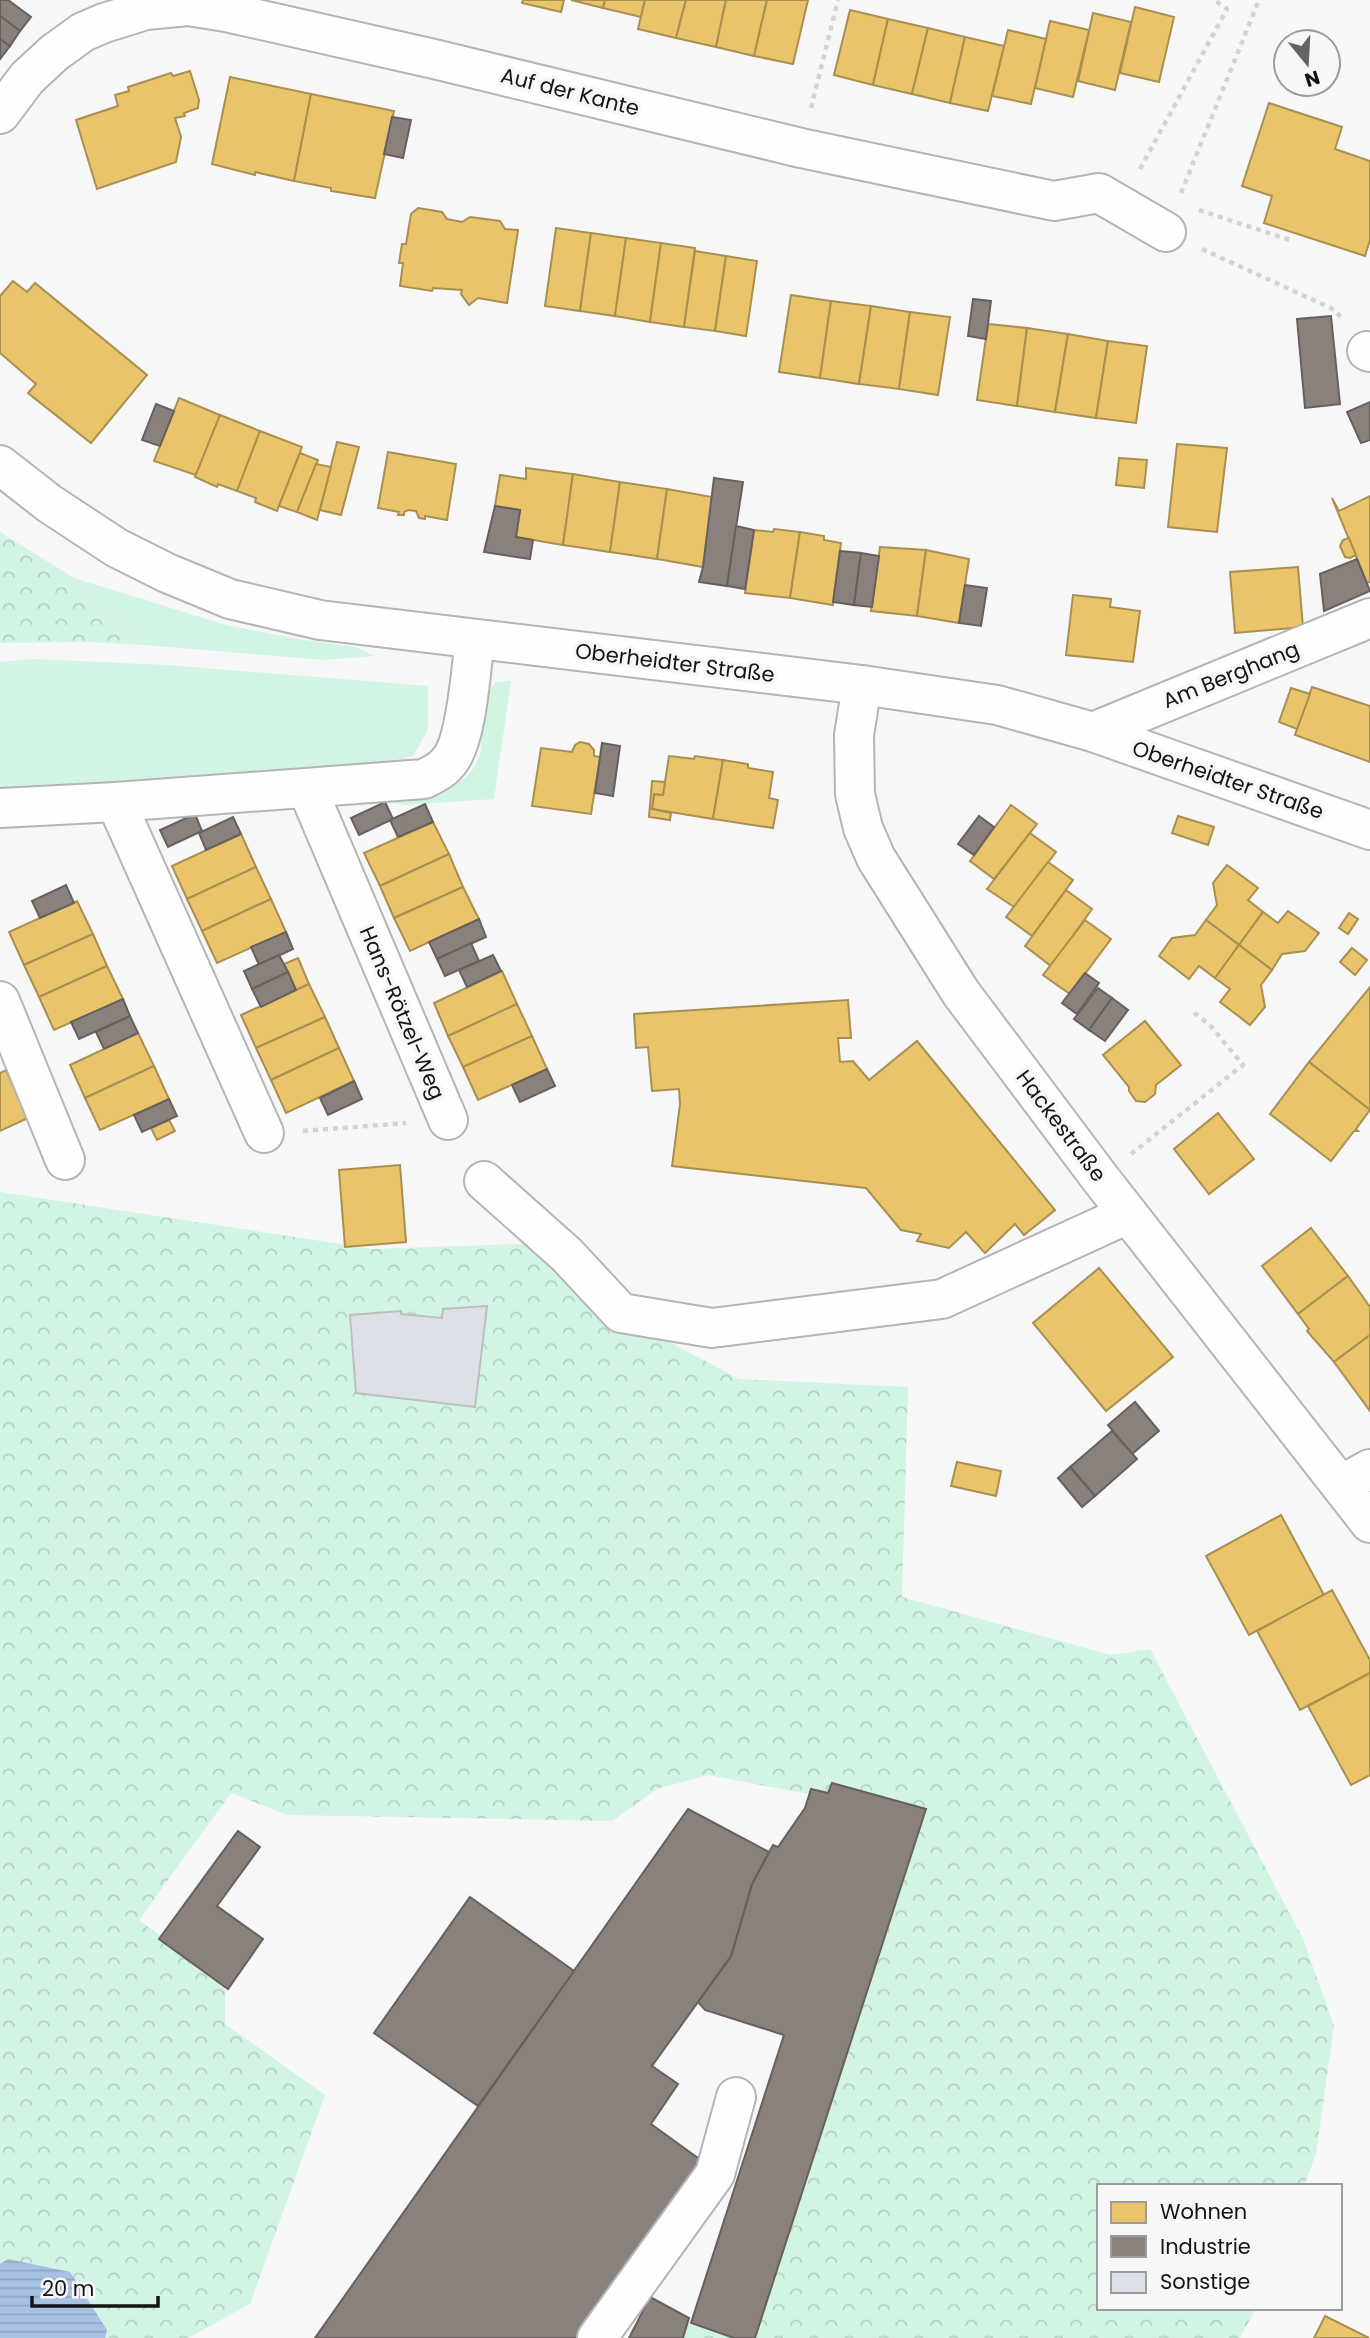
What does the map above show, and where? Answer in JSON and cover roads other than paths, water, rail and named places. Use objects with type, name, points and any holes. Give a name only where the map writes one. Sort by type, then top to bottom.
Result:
[{"type":"street","name":"Auf der Kante","points":[[0,114],[27,78],[54,53],[83,32],[146,10],[188,6],[226,12],[434,59],[801,148],[1054,201],[1099,193],[1170,234]]},
{"type":"street","name":"Oberheidter Straße","points":[[0,465],[50,504],[117,548],[167,573],[230,599],[320,620],[862,685],[997,705],[1093,732],[1370,830]]},
{"type":"street","name":"Am Berghang","points":[[1093,732],[1370,618]]},
{"type":"street","points":[[0,808],[424,779],[441,770],[452,758],[461,735],[475,639]]},
{"type":"street","name":"Hackestraße","points":[[862,685],[854,735],[855,794],[863,828],[876,858],[961,993],[1100,1178],[1128,1214],[1356,1477],[1370,1523]]},
{"type":"street","name":"Hans-Rötzel-Weg","points":[[307,788],[448,1120]]},
{"type":"street","points":[[116,802],[264,1133]]},
{"type":"street","points":[[0,1001],[65,1160]]},
{"type":"street","points":[[485,1181],[567,1255],[621,1313],[712,1328],[942,1298],[1128,1214]]},
{"type":"street","points":[[597,2338],[715,2174],[736,2096]]},
{"type":"water","points":[[8,2259],[70,2272],[107,2330],[105,2338],[0,2338],[0,2264]]}]
